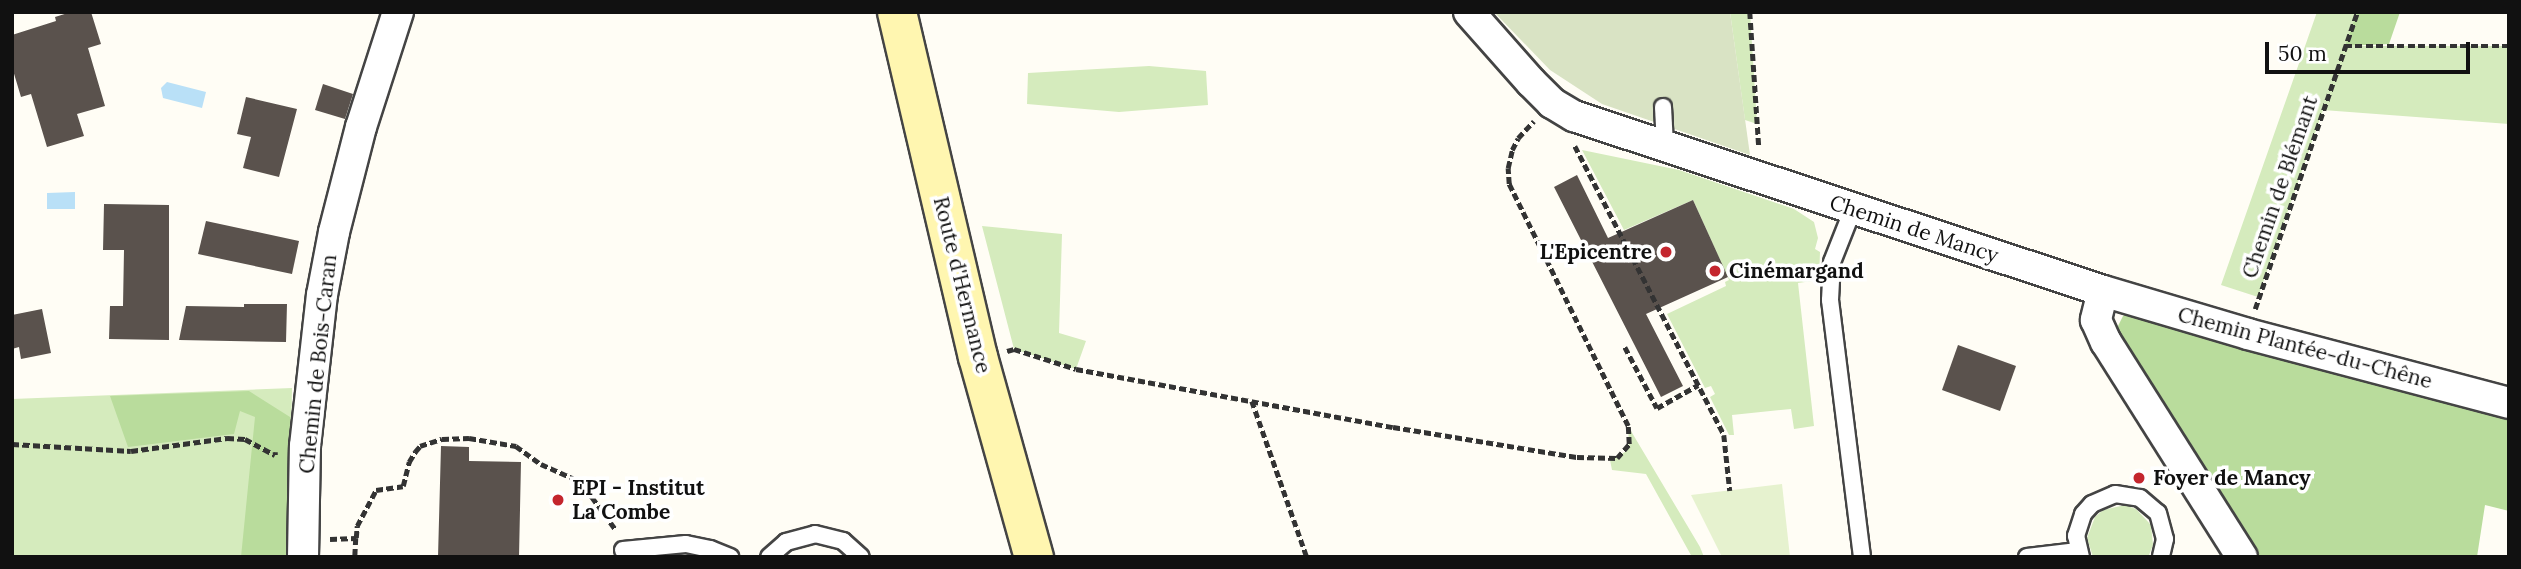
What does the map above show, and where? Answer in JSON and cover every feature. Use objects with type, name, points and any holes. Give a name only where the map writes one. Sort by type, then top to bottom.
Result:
[{"type":"main road","name":"Route d'Hermance","points":[[897,12],[978,357],[1034,557]]},
{"type":"street","name":"Chemin de Bois-Caran","points":[[303,548],[305,446],[322,295],[334,232],[361,127],[398,12]]},
{"type":"street","name":"Chemin de Mancy","points":[[1469,12],[1531,82],[1552,103],[1574,117],[2103,291]]},
{"type":"street","name":"Chemin Plantée-du-Chêne","points":[[2103,291],[2248,334],[2509,403]]},
{"type":"street","points":[[2103,291],[2096,320],[2106,342],[2242,557]]},
{"type":"lane","points":[[1663,107],[1665,146]]},
{"type":"lane","points":[[1853,209],[1832,262],[1830,300],[1862,557]]},
{"type":"lane","points":[[2027,557],[2079,554],[2078,524],[2092,504],[2115,494],[2140,498],[2158,513],[2165,538],[2161,557]]},
{"type":"lane","points":[[769,557],[786,542],[815,534],[843,541],[861,557]]},
{"type":"lane","points":[[623,550],[686,544],[710,548],[730,557]]},
{"type":"path","points":[[1750,12],[1762,180]]},
{"type":"path","name":"Chemin de Blémant","points":[[2248,334],[2357,12]]},
{"type":"path","points":[[2345,46],[2509,46]]},
{"type":"path","points":[[1574,117],[1567,131],[1724,435],[1728,447],[1730,491]]},
{"type":"path","points":[[1043,359],[1076,369],[1252,401],[1577,457],[1610,460],[1625,452],[1629,444],[1628,426],[1514,198],[1508,168],[1518,138]]},
{"type":"path","points":[[1625,347],[1657,408],[1698,385]]},
{"type":"path","points":[[1252,401],[1307,557]]},
{"type":"path","points":[[12,444],[131,451],[227,438],[245,439],[275,455],[276,444]]},
{"type":"path","points":[[355,557],[357,526],[376,490],[403,486],[409,462],[420,446],[443,439],[469,438],[516,446],[541,464],[573,478],[592,497],[623,539],[623,550]]},
{"type":"path","points":[[303,548],[356,538]]},
{"type":"green space","points":[[1494,12],[1730,12],[1750,155],[1602,104],[1550,70]]},
{"type":"green space","points":[[1730,12],[1750,12],[1757,124],[1745,120]]},
{"type":"green space","points":[[2317,12],[2357,12],[2346,46],[2509,46],[2509,124],[2323,110],[2258,297],[2221,285]]},
{"type":"green space","points":[[2357,12],[2400,12],[2389,44],[2345,46]]},
{"type":"green space","points":[[1149,66],[1206,71],[1208,105],[1119,112],[1027,104],[1028,73]]},
{"type":"green space","points":[[1582,150],[1679,170],[1794,209],[1814,222],[1818,238],[1815,249],[1820,252],[1819,280],[1798,283],[1814,426],[1794,429],[1791,409],[1732,415],[1734,435],[1729,435],[1710,397],[1715,394],[1711,386],[1705,388],[1667,314],[1726,286],[1725,282],[1729,280],[1693,200],[1624,230]]},
{"type":"green space","points":[[982,226],[1062,234],[1059,333],[1086,341],[1076,369],[1014,349]]},
{"type":"green space","points":[[2136,308],[2292,363],[2509,417],[2509,511],[2485,505],[2477,557],[2254,557],[2114,334],[2123,316]]},
{"type":"green space","points":[[292,388],[289,557],[12,557],[12,399]]},
{"type":"green space","points":[[249,391],[290,417],[289,557],[241,557],[255,417],[240,411],[234,434],[128,447],[110,396]]},
{"type":"green space","points":[[1628,426],[1704,557],[1692,557],[1646,474],[1612,470],[1610,460],[1625,452],[1629,444]]},
{"type":"green space","points":[[1782,484],[1790,557],[1722,557],[1691,495]]},
{"type":"green space","points":[[2125,505],[2136,509],[2151,525],[2153,545],[2149,555],[2093,557],[2087,538],[2095,517],[2103,510]]},
{"type":"water","points":[[167,82],[206,92],[202,108],[163,98],[161,88]]},
{"type":"water","points":[[75,192],[75,209],[47,209],[47,193]]},
{"type":"building","points":[[71,12],[91,12],[101,44],[88,48],[105,106],[77,114],[84,136],[47,147],[31,94],[21,97],[12,67],[12,35],[56,21],[55,17]]},
{"type":"building","points":[[323,84],[353,94],[345,119],[315,110]]},
{"type":"building","points":[[246,97],[297,109],[279,177],[243,168],[251,137],[237,134]]},
{"type":"building","points":[[1577,175],[1608,238],[1693,200],[1728,277],[1646,314],[1683,386],[1661,397],[1554,187]]},
{"type":"building","points":[[104,204],[169,205],[169,340],[109,339],[110,306],[123,306],[124,250],[103,250]]},
{"type":"building","points":[[206,221],[299,241],[292,274],[198,254]]},
{"type":"building","points":[[244,304],[287,304],[286,342],[179,340],[186,306],[244,307]]},
{"type":"building","points":[[42,309],[51,353],[21,359],[19,347],[12,349],[12,315]]},
{"type":"building","points":[[1958,345],[2016,366],[2000,411],[1942,390]]},
{"type":"building","points":[[441,446],[469,447],[469,461],[521,462],[519,557],[438,557]]},
{"type":"place","name":"L'Epicentre","points":[[1666,252]]},
{"type":"place","name":"Cinémargand","points":[[1715,271]]},
{"type":"place","name":"Foyer de Mancy","points":[[2139,478]]},
{"type":"place","name":"EPI - Institut La Combe","points":[[558,500]]}]
